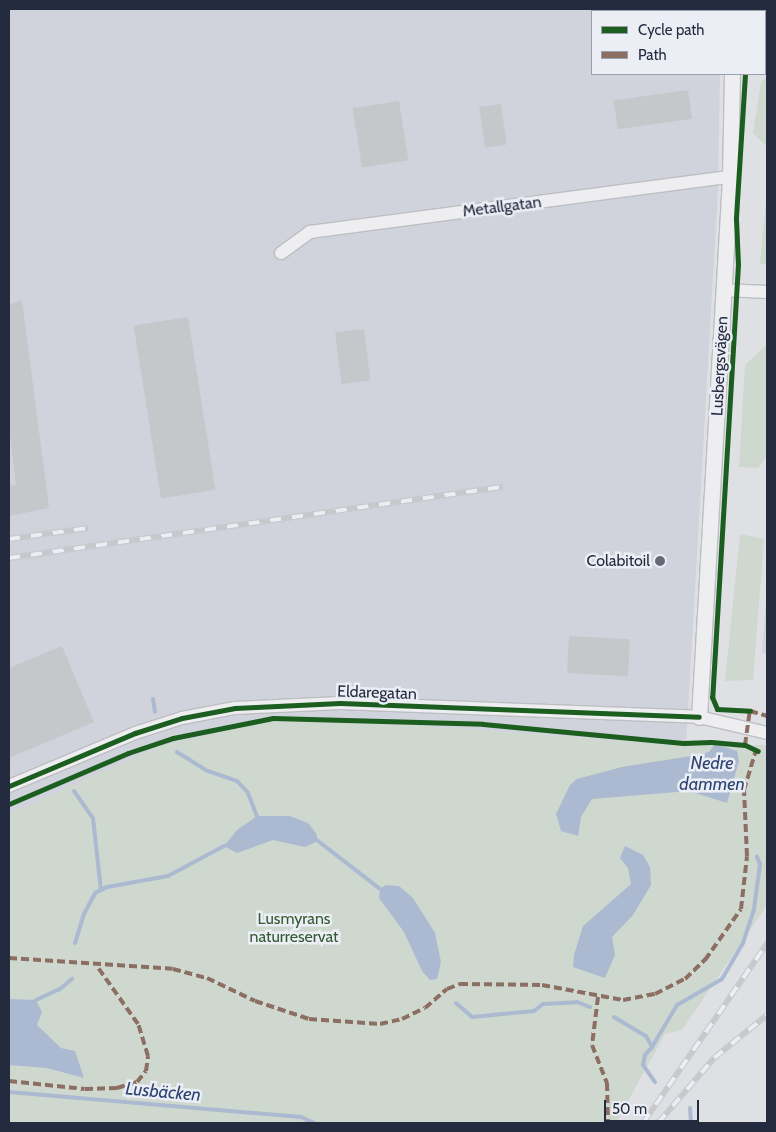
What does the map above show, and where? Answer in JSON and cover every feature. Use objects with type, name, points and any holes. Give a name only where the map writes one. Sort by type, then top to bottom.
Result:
[{"type":"street","name":"Lusbergsvägen","points":[[699,717],[730,177],[732,75]]},
{"type":"street","name":"Metallgatan","points":[[281,254],[310,232],[730,177]]},
{"type":"street","points":[[724,290],[767,292]]},
{"type":"street","name":"Eldaregatan","points":[[9,786],[135,733],[182,718],[235,708],[340,703],[699,717],[767,733]]},
{"type":"shaded area","points":[[9,9],[722,9],[591,10],[591,75],[720,75],[718,190],[686,745],[336,720],[276,720],[9,817]]},
{"type":"shaded area","points":[[767,587],[767,654],[762,652]]},
{"type":"green space","points":[[767,78],[767,147],[753,133],[761,82]]},
{"type":"green space","points":[[767,190],[767,264],[760,264]]},
{"type":"green space","points":[[767,344],[767,455],[758,468],[739,467],[745,365]]},
{"type":"green space","points":[[740,534],[764,539],[753,680],[725,681]]},
{"type":"green space","name":"Lusmyrans naturreservat","points":[[276,720],[336,720],[686,745],[767,745],[767,905],[682,1030],[665,1034],[616,1123],[9,1123],[9,814],[164,744]]},
{"type":"water","name":"Nedre dammen","points":[[715,744],[737,751],[739,761],[727,803],[689,791],[592,799],[581,817],[578,836],[561,831],[556,814],[570,785],[577,779],[622,767],[709,752]]},
{"type":"water","points":[[257,816],[290,816],[308,823],[316,833],[318,841],[305,847],[273,840],[237,853],[224,846],[237,830]]},
{"type":"water","points":[[625,846],[643,855],[650,867],[651,885],[633,915],[612,937],[615,955],[605,978],[573,967],[574,955],[583,926],[631,884],[628,868],[620,858]]},
{"type":"water","points":[[386,885],[399,886],[413,898],[435,933],[441,962],[437,979],[430,980],[422,971],[404,932],[379,898],[380,889]]},
{"type":"water","points":[[9,999],[36,1000],[42,1012],[37,1025],[61,1048],[75,1051],[84,1078],[47,1068],[9,1065]]},
{"type":"building","points":[[688,90],[692,119],[618,129],[614,100]]},
{"type":"building","points":[[399,101],[408,160],[362,168],[353,108]]},
{"type":"building","points":[[501,104],[507,145],[485,148],[479,107]]},
{"type":"building","points":[[22,300],[49,508],[9,516],[9,486],[16,485],[9,426],[9,305]]},
{"type":"building","points":[[188,317],[215,490],[161,498],[134,326]]},
{"type":"building","points":[[364,329],[370,381],[342,384],[335,333]]},
{"type":"building","points":[[569,636],[630,639],[628,676],[567,673]]},
{"type":"building","points":[[62,646],[94,722],[9,758],[9,668]]},
{"type":"waterway","points":[[153,699],[155,712]]},
{"type":"waterway","points":[[177,752],[208,771],[237,781],[248,793],[257,816]]},
{"type":"waterway","points":[[74,791],[93,818],[101,890]]},
{"type":"waterway","points":[[318,841],[380,889]]},
{"type":"waterway","points":[[75,943],[84,914],[95,893],[107,887],[168,876],[224,846]]},
{"type":"waterway","points":[[652,1047],[677,1005],[722,979],[743,943],[754,909],[760,864],[757,857]]},
{"type":"waterway","points":[[36,1000],[60,989],[72,979]]},
{"type":"waterway","points":[[456,1003],[472,1017],[534,1011],[543,1004],[577,1002],[590,1007]]},
{"type":"waterway","points":[[614,1017],[646,1036],[652,1047],[645,1055],[643,1065],[655,1082]]},
{"type":"waterway","name":"Lusbäcken","points":[[9,1092],[301,1117],[314,1123]]},
{"type":"waterway","points":[[690,1108],[691,1123]]},
{"type":"railway","points":[[9,558],[503,487]]},
{"type":"railway","points":[[9,539],[88,528]]},
{"type":"railway","points":[[643,1123],[767,943]]},
{"type":"railway","points":[[658,1123],[714,1058],[767,1015]]},
{"type":"marked path","points":[[745,745],[750,711],[767,716]]},
{"type":"marked path","points":[[9,958],[173,969],[207,978],[255,1001],[309,1019],[380,1024],[402,1019],[425,1008],[447,989],[460,984],[542,985],[623,1000],[655,994],[685,979],[705,960],[741,909],[747,856],[744,790],[756,750]]},
{"type":"marked path","points":[[9,1081],[85,1089],[117,1088],[137,1082],[146,1071],[148,1056],[138,1024],[97,966]]},
{"type":"marked path","points":[[598,997],[592,1045],[607,1083],[608,1123]]},
{"type":"cycle path","points":[[745,75],[736,219],[738,264],[712,697],[717,709],[750,711]]},
{"type":"cycle path","points":[[9,786],[135,733],[182,718],[235,708],[340,703],[699,717]]},
{"type":"cycle path","points":[[9,804],[128,753],[173,738],[273,718],[483,724],[683,743],[711,742],[745,745],[758,751]]},
{"type":"place","name":"Colabitoil","points":[[660,561]]}]
